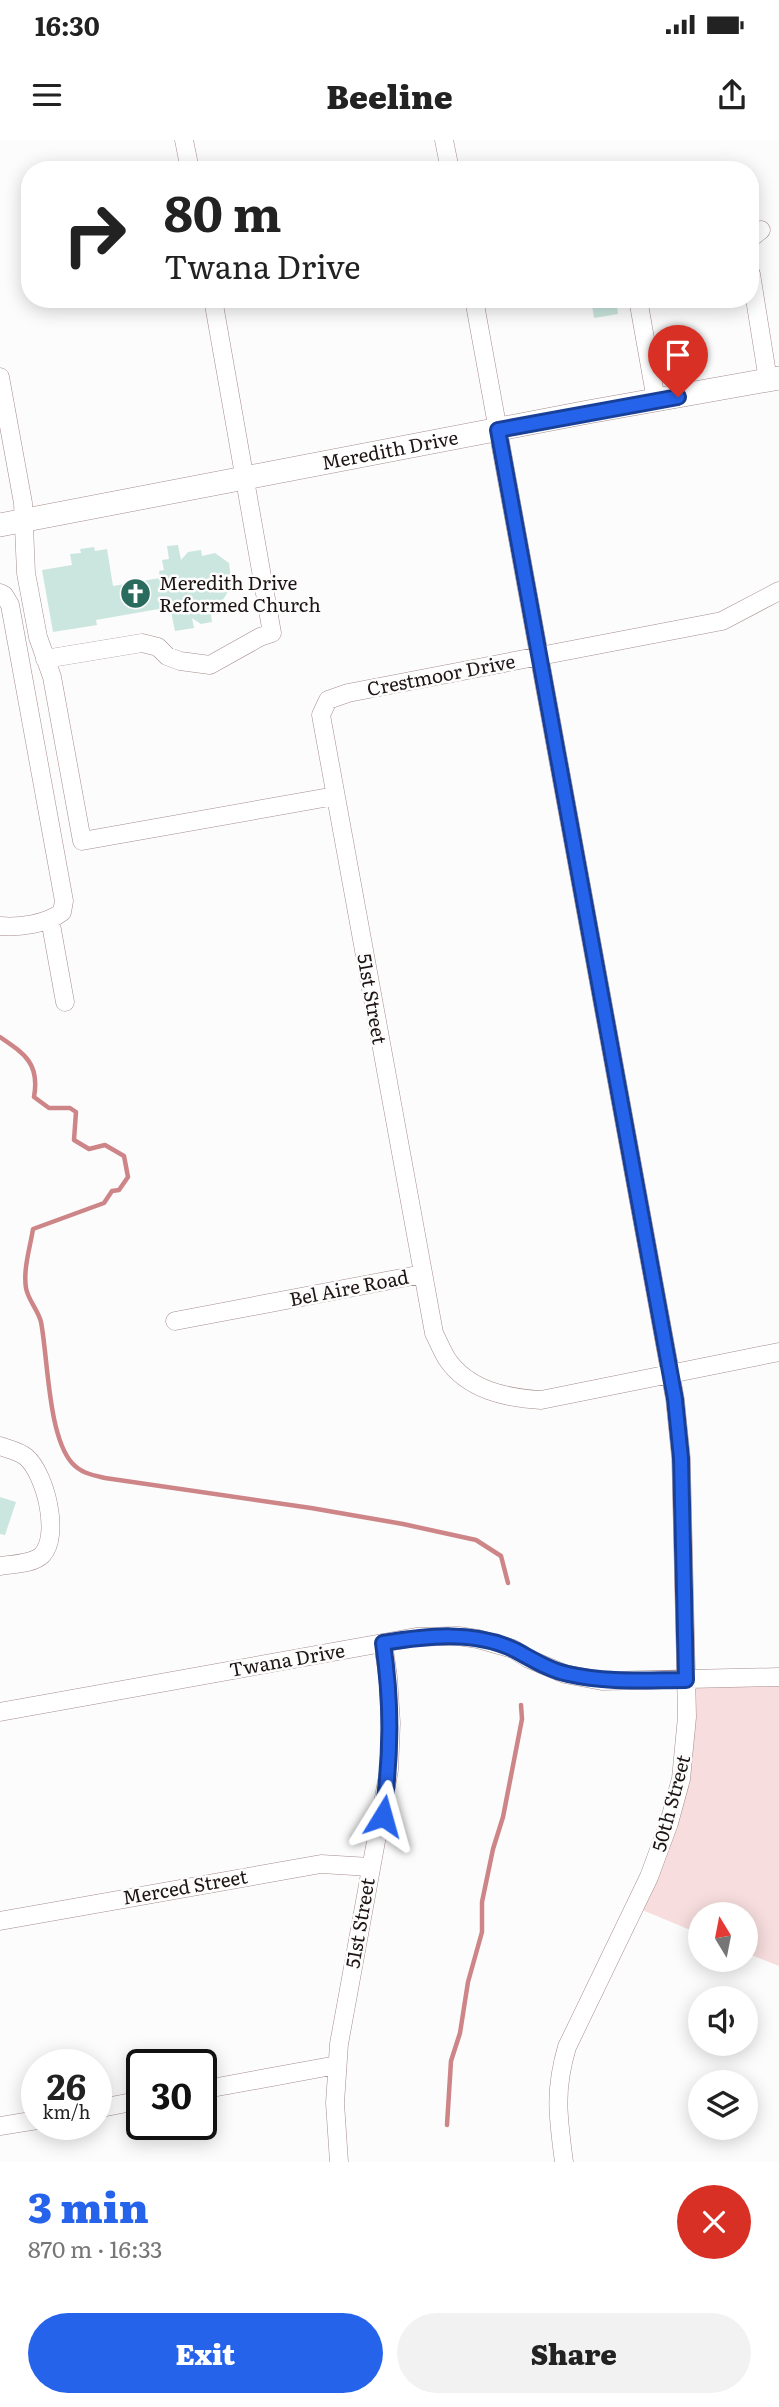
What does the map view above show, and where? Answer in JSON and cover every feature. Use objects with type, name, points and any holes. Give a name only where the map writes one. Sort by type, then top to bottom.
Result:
[{"type":"main road","name":"Meredith Drive","points":[[0,525],[774,379]]},
{"type":"street","points":[[184,140],[188,161]]},
{"type":"street","points":[[444,140],[448,161]]},
{"type":"street","points":[[45,659],[142,643],[158,647],[167,656],[180,661],[209,665],[272,633],[215,308]]},
{"type":"street","name":"50th Street","points":[[476,308],[671,1374],[681,1458],[686,1680],[685,1748],[681,1779],[669,1823],[649,1877],[567,2047],[559,2074],[557,2103],[564,2162]]},
{"type":"street","points":[[640,308],[656,400]]},
{"type":"street","points":[[758,308],[774,379]]},
{"type":"street","points":[[0,377],[24,519],[26,573],[38,637],[52,677],[82,841],[335,796]]},
{"type":"street","name":"Crestmoor Drive","points":[[322,723],[323,707],[328,700],[337,696],[722,621],[779,591]]},
{"type":"street","points":[[0,593],[10,605],[64,901],[62,912],[50,919],[11,927],[0,926]]},
{"type":"street","name":"51st Street","points":[[322,723],[423,1274]]},
{"type":"street","points":[[50,919],[65,1002]]},
{"type":"street","name":"Bel Aire Road","points":[[175,1321],[423,1274],[434,1333],[447,1359],[467,1380],[493,1393],[516,1399],[541,1400],[779,1352]]},
{"type":"street","points":[[0,1446],[25,1457],[40,1478],[48,1506],[51,1539],[48,1547],[35,1560],[0,1566]]},
{"type":"street","name":"Twana Drive","points":[[0,1712],[416,1637],[458,1636],[478,1639],[513,1649],[565,1674],[602,1681],[779,1677]]},
{"type":"street","name":"51st Street","points":[[339,2162],[335,2103],[339,2044],[370,1867],[383,1816],[389,1770],[391,1723],[383,1643]]},
{"type":"street","name":"Merced Street","points":[[0,1921],[321,1864],[370,1867]]},
{"type":"street","points":[[217,2087],[337,2065]]},
{"type":"street","points":[[0,2126],[21,2123]]},
{"type":"shaded area","points":[[779,1677],[779,1966],[758,1958],[758,1902],[688,1902],[688,1929],[635,1907],[669,1823],[686,1680]]},
{"type":"building","points":[[592,308],[617,308],[618,314],[594,318]]},
{"type":"building","name":"Meredith Drive Reformed Church","points":[[178,545],[181,560],[188,552],[201,550],[202,556],[215,553],[229,563],[232,586],[222,601],[223,607],[216,608],[211,615],[212,622],[201,624],[192,618],[194,628],[175,631],[170,607],[96,620],[97,625],[53,632],[42,570],[72,565],[70,554],[81,553],[80,549],[94,547],[95,551],[107,549],[113,586],[160,578],[159,571],[164,570],[162,560],[169,559],[167,546]]},
{"type":"building","points":[[0,1497],[16,1502],[5,1535],[0,1534]]},
{"type":"waterway","points":[[0,1037],[29,1061],[35,1076],[34,1097],[49,1108],[70,1108],[76,1112],[74,1140],[89,1149],[105,1145],[124,1156],[128,1177],[119,1190],[112,1191],[104,1203],[33,1229],[25,1273],[26,1288],[41,1322],[53,1416],[64,1451],[72,1463],[91,1475],[105,1478],[311,1508],[476,1540],[501,1556],[508,1583]]},
{"type":"waterway","points":[[447,2125],[451,2061],[460,2033],[468,1982],[482,1932],[482,1902],[503,1817],[522,1719],[521,1705]]},
{"type":"place","name":"Meredith Drive Reformed Church","points":[[136,594]]},
{"type":"route","points":[[383,1816],[391,1723],[383,1643],[416,1637],[458,1636],[513,1649],[565,1674],[602,1681],[686,1680],[681,1458],[675,1399],[498,430],[678,397]]}]
